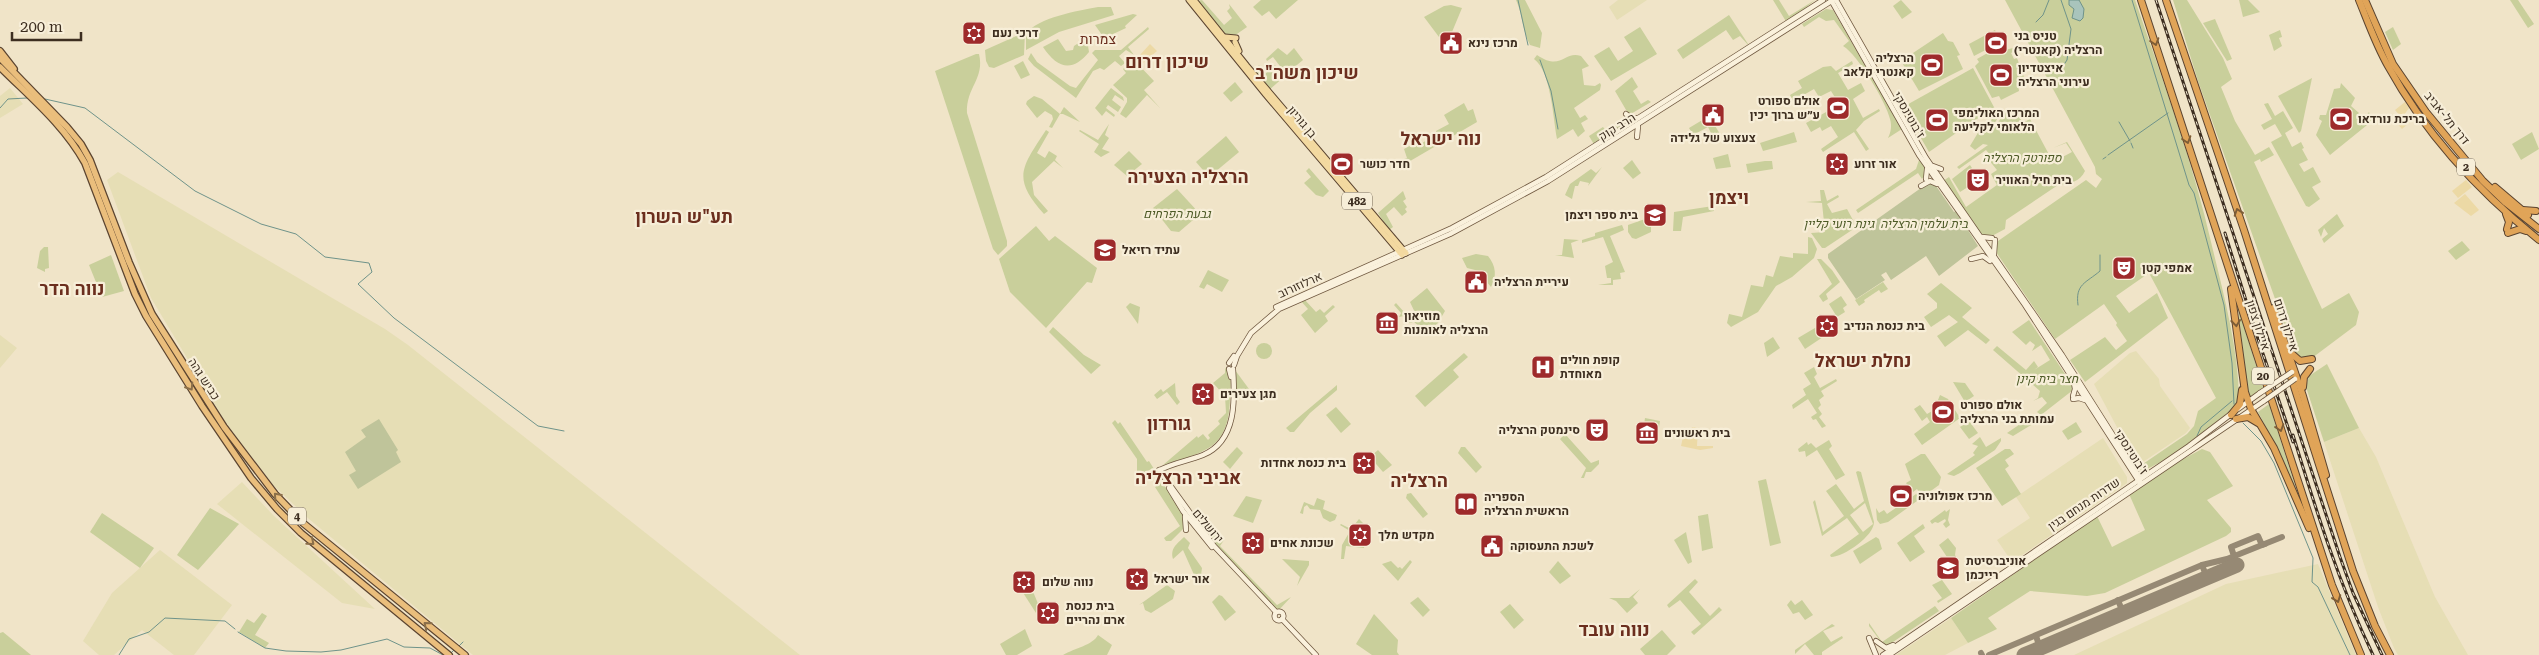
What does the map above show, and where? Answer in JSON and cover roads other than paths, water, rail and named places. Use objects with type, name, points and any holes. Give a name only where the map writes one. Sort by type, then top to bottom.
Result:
[{"type":"highway","name":"איילון צפון","points":[[2141,0],[2326,568],[2361,655]]},
{"type":"highway","name":"איילון דרום","points":[[2166,0],[2244,230],[2336,520],[2366,606],[2390,655]]},
{"type":"highway","name":"2","points":[[2359,0],[2387,64],[2424,114]]},
{"type":"highway","name":"דרך תל-אביב","points":[[2366,0],[2394,64],[2424,114],[2480,184],[2539,235]]},
{"type":"highway","points":[[0,51],[22,81]]},
{"type":"highway","name":"כביש גהה","points":[[0,58],[81,144],[90,160],[132,269],[152,314],[224,428],[275,494],[304,523],[465,655]]},
{"type":"highway","name":"כביש גהה","points":[[0,67],[63,130],[76,147],[85,163],[135,294],[146,316],[197,399],[251,478],[277,509],[301,533],[449,655]]},
{"type":"highway","points":[[2424,114],[2490,182],[2528,216]]},
{"type":"highway","points":[[2424,114],[2470,178],[2506,213],[2539,240]]},
{"type":"highway","name":"דרך תל-אביב","points":[[2424,114],[2483,181],[2506,203],[2539,229]]},
{"type":"highway","points":[[2208,208],[2233,296],[2242,384],[2240,404],[2233,417],[2250,418],[2259,424]]},
{"type":"highway","points":[[2521,209],[2536,211]]},
{"type":"highway","points":[[2506,213],[2509,222],[2508,231],[2520,229],[2530,233]]},
{"type":"highway","points":[[2244,230],[2286,342],[2322,458],[2336,520]]},
{"type":"highway","points":[[2286,342],[2296,360],[2312,359]]},
{"type":"highway","points":[[2303,396],[2303,379],[2310,369]]},
{"type":"highway","points":[[2242,384],[2251,409],[2278,455],[2326,568]]},
{"type":"main road","name":"בן גוריון","points":[[1189,0],[1266,95],[1406,252]]},
{"type":"main road","name":"בן גוריון","points":[[1194,0],[1310,140],[1318,142],[1320,151],[1406,252]]},
{"type":"main road","name":"הרב קוק","points":[[1406,252],[1450,234],[1544,183],[1625,134],[1833,0]]},
{"type":"main road","name":"ז'בוטינסקי","points":[[1833,0],[1930,163],[1982,237],[1998,265],[2133,471]]},
{"type":"main road","points":[[1821,9],[1830,8],[1840,11],[1842,0]]},
{"type":"main road","name":"הרב קוק","points":[[1406,252],[1546,177],[1821,1]]},
{"type":"main road","name":"ז'בוטינסקי","points":[[1840,11],[1919,154],[2069,366],[2139,481]]},
{"type":"main road","points":[[1222,34],[1227,38],[1236,40],[1241,59]]},
{"type":"main road","points":[[1626,114],[1635,118],[1651,111]]},
{"type":"main road","points":[[1625,134],[1631,133],[1637,137],[1639,125]]},
{"type":"main road","points":[[1919,154],[1927,170],[1926,179]]},
{"type":"main road","points":[[1930,163],[1936,168],[1941,168]]},
{"type":"main road","points":[[1921,186],[1933,182],[1943,190]]},
{"type":"main road","points":[[1544,183],[1549,183],[1552,187]]},
{"type":"main road","points":[[1982,237],[1994,239],[1993,252],[1998,265]]},
{"type":"main road","name":"ארלוזורוב","points":[[1231,366],[1250,329],[1278,306],[1406,252]]},
{"type":"main road","points":[[1971,259],[1985,256],[1998,265]]},
{"type":"main road","points":[[1159,471],[1170,465],[1205,454],[1223,438],[1233,416],[1231,366]]},
{"type":"main road","points":[[1159,471],[1166,465],[1204,452],[1218,441],[1225,431],[1231,416],[1231,366]]},
{"type":"main road","name":"שדרות מנחם בגין","points":[[1902,643],[2233,417],[2260,393],[2295,375]]},
{"type":"main road","name":"שדרות מנחם בגין","points":[[1886,655],[2130,485],[2139,481],[2148,473],[2233,417],[2264,401],[2295,375]]},
{"type":"main road","points":[[2073,379],[2076,388],[2073,397],[2081,398],[2089,403]]},
{"type":"main road","points":[[1166,479],[1164,472],[1170,465]]},
{"type":"main road","name":"ירושלים","points":[[1159,471],[1214,546],[1231,565]]},
{"type":"main road","name":"ירושלים","points":[[1159,471],[1182,510],[1200,533],[1259,594],[1275,614],[1275,620],[1282,620],[1315,655]]},
{"type":"main road","points":[[2130,485],[2133,471],[2141,475],[2148,473]]},
{"type":"main road","points":[[1182,510],[1186,521],[1186,531],[1194,530],[1200,533]]},
{"type":"main road","points":[[1869,638],[1876,655]]},
{"type":"main road","points":[[1876,641],[1886,648],[1902,643]]},
{"type":"main road","points":[[1894,655],[1902,643]]},
{"type":"water","points":[[2069,0],[2079,0],[2084,9],[2083,18],[2080,21],[2072,18],[2074,9],[2069,5]]},
{"type":"waterway","points":[[1518,0],[1528,45]]},
{"type":"waterway","points":[[2036,22],[2043,15],[2049,0]]},
{"type":"waterway","points":[[2059,72],[2067,60],[2071,29],[2061,0]]},
{"type":"waterway","points":[[2132,0],[2189,185],[2194,193],[2224,305],[2232,363],[2234,404]]},
{"type":"waterway","points":[[1540,60],[1551,91],[1558,129]]},
{"type":"waterway","points":[[0,108],[8,99],[27,98]]},
{"type":"waterway","points":[[45,99],[85,108],[195,191],[261,224],[296,234],[325,257],[369,263],[372,272],[358,284],[394,318],[538,426],[564,431]]},
{"type":"waterway","points":[[2108,155],[2168,113]]},
{"type":"waterway","points":[[2119,122],[2130,141]]},
{"type":"waterway","points":[[2131,143],[2133,148]]},
{"type":"waterway","points":[[2078,305],[2080,288],[2100,271],[2100,255]]},
{"type":"waterway","points":[[2197,436],[2201,427],[2232,401]]},
{"type":"waterway","points":[[2243,423],[2261,441],[2274,463],[2313,558],[2312,582],[2318,587],[2350,655]]},
{"type":"waterway","points":[[119,655],[129,639],[149,632],[165,618],[225,621],[235,629]]},
{"type":"waterway","points":[[238,632],[265,648],[286,651],[321,652],[341,650],[387,639],[404,647],[430,648],[443,655]]},
{"type":"waterway","points":[[459,646],[463,642]]},
{"type":"waterway","points":[[451,653],[454,650]]},
{"type":"railway","points":[[2156,0],[2340,557],[2353,593],[2382,655]]},
{"type":"railway","points":[[2225,233],[2293,442]]},
{"type":"railway","points":[[2293,435],[2319,519],[2349,601],[2373,655]]},
{"type":"place","name":"דרכי נעם","points":[[974,33]]},
{"type":"place","name":"מרכז נינא","points":[[1451,43]]},
{"type":"place","name":"טניס בני הרצליה (קאנטרי)","points":[[1996,43]]},
{"type":"place","name":"הרצליה קאנטרי קלאב","points":[[1932,65]]},
{"type":"place","name":"איצטדיון עירוני הרצליה","points":[[2001,75]]},
{"type":"place","name":"אולם ספורט ע״ש ברוך יכין","points":[[1838,108]]},
{"type":"place","name":"צעצוע של גלידה","points":[[1713,115]]},
{"type":"place","name":"בריכת נורדאו","points":[[2341,119]]},
{"type":"place","name":"המרכז האולימפי הלאומי לקליעה","points":[[1937,120]]},
{"type":"place","name":"חדר כושר","points":[[1342,164]]},
{"type":"place","name":"אור זרוע","points":[[1837,164]]},
{"type":"place","name":"בית חיל האוויר","points":[[1978,180]]},
{"type":"place","name":"בית ספר ויצמן","points":[[1655,215]]},
{"type":"place","name":"עתיד רזיאל","points":[[1105,250]]},
{"type":"place","name":"אמפי קטן","points":[[2124,268]]},
{"type":"place","name":"עיריית הרצליה","points":[[1476,282]]},
{"type":"place","name":"מוזיאון הרצליה לאומנות","points":[[1387,323]]},
{"type":"place","name":"בית כנסת הנדיב","points":[[1827,326]]},
{"type":"place","name":"קופת חולים מאוחדת","points":[[1543,367]]},
{"type":"place","name":"מגן צעירים","points":[[1203,394]]},
{"type":"place","name":"אולם ספורט עמותת בני הרצליה","points":[[1943,412]]},
{"type":"place","name":"סינמטק הרצליה","points":[[1597,430]]},
{"type":"place","name":"בית ראשונים","points":[[1647,433]]},
{"type":"place","name":"בית כנסת אחדות","points":[[1364,463]]},
{"type":"place","name":"מרכז אפולוניה","points":[[1901,496]]},
{"type":"place","name":"הספריה הראשית הרצליה","points":[[1466,504]]},
{"type":"place","name":"מקדש מלך","points":[[1360,535]]},
{"type":"place","name":"שכונת אחים","points":[[1253,543]]},
{"type":"place","name":"לשכת התעסוקה","points":[[1492,546]]},
{"type":"place","name":"אוניברסיטת רייכמן","points":[[1948,568]]},
{"type":"place","name":"אור ישראל","points":[[1137,579]]},
{"type":"place","name":"נווה שלום","points":[[1024,582]]},
{"type":"place","name":"בית כנסת ארם נהריים","points":[[1048,613]]},
{"type":"district","name":"צמרות","points":[[1098,39]]},
{"type":"district","name":"שיכון דרום","points":[[1167,62]]},
{"type":"district","name":"שיכון משה\"ב","points":[[1307,73]]},
{"type":"district","name":"נוה ישראל","points":[[1441,139]]},
{"type":"district","name":"הרצליה הצעירה","points":[[1188,177]]},
{"type":"district","name":"ויצמן","points":[[1729,198]]},
{"type":"district","name":"תע\"ש השרון","points":[[684,217]]},
{"type":"district","name":"נווה הדר","points":[[72,289]]},
{"type":"district","name":"נחלת ישראל","points":[[1863,361]]},
{"type":"district","name":"גורדון","points":[[1169,424]]},
{"type":"district","name":"אביבי הרצליה","points":[[1188,478]]},
{"type":"district","name":"הרצליה","points":[[1419,481]]},
{"type":"district","name":"נווה עובד","points":[[1614,630]]},
{"type":"park label","name":"ספורטק הרצליה","points":[[2022,158]]},
{"type":"park label","name":"גבעת הפרחים","points":[[1177,214]]},
{"type":"park label","name":"גינת רועי קליין","points":[[1839,224]]},
{"type":"park label","name":"בית עלמין הרצליה","points":[[1924,224]]},
{"type":"park label","name":"חצר בית קינן","points":[[2047,379]]}]
